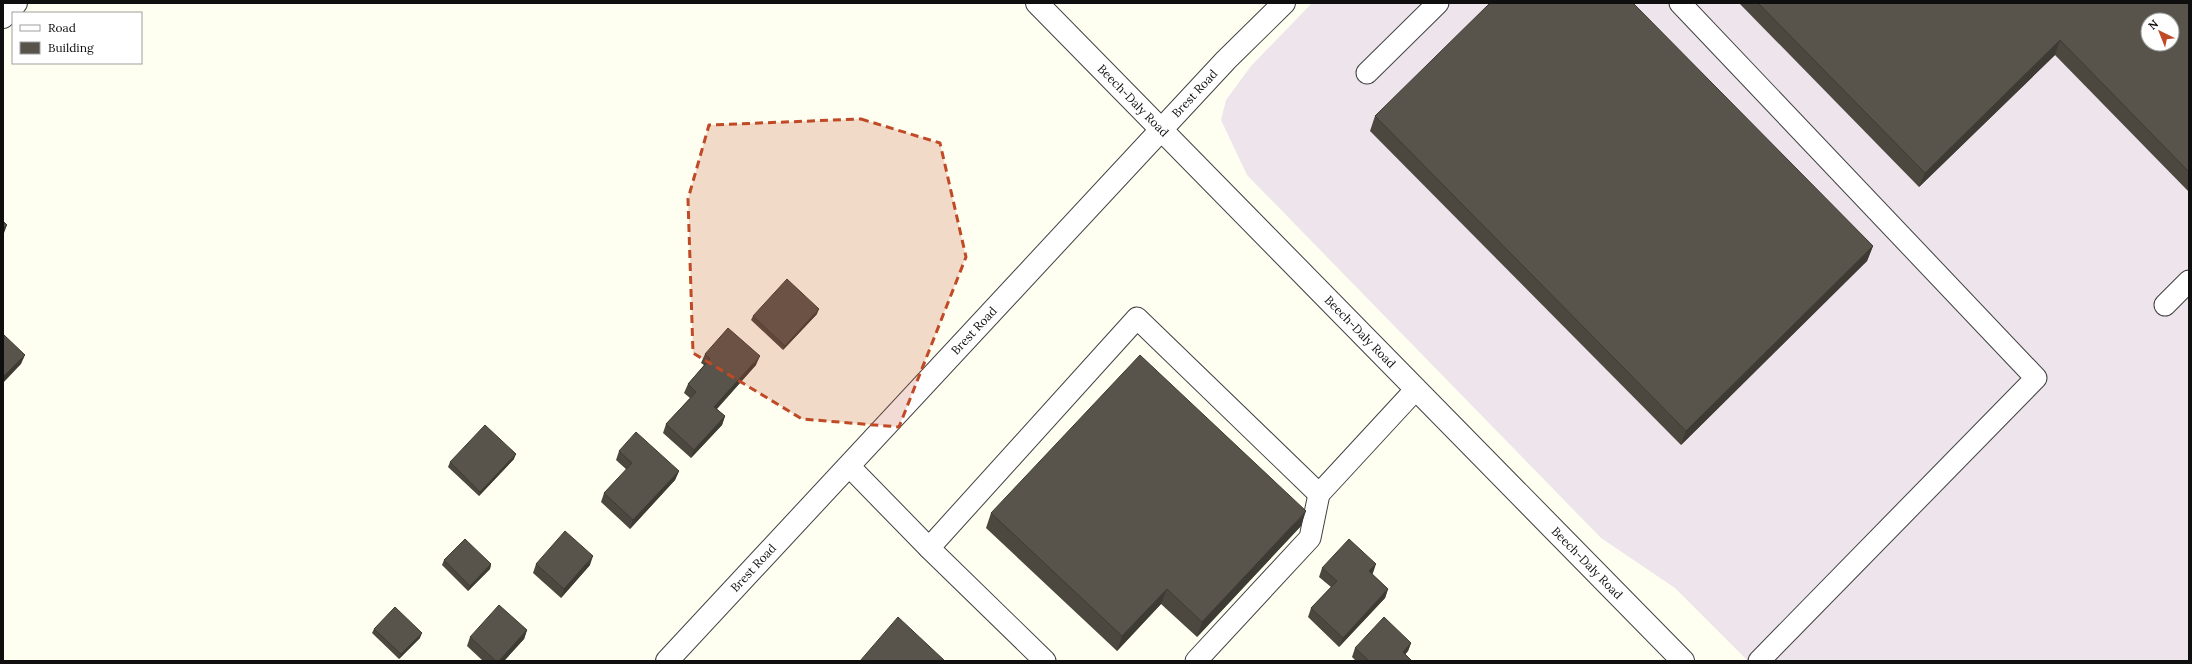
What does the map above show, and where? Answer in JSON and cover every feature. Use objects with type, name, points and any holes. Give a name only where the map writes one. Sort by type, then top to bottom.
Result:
[{"type":"street","points":[[3,17],[16,3]]},
{"type":"street","name":"Beech-Daly Road","points":[[1037,3],[1684,661]]},
{"type":"street","name":"Brest Road","points":[[667,661],[1162,129],[1284,3]]},
{"type":"lane","points":[[1367,73],[1438,3]]},
{"type":"lane","points":[[1680,3],[2036,378],[1759,661]]},
{"type":"lane","points":[[2165,305],[2189,281]]},
{"type":"lane","points":[[930,548],[1137,318],[1319,494]]},
{"type":"lane","points":[[1196,661],[1310,538],[1319,494],[1416,389]]},
{"type":"lane","points":[[849,466],[1045,661]]},
{"type":"highlighted area","points":[[861,119],[940,143],[966,257],[899,427],[802,419],[693,353],[688,199],[709,125]]},
{"type":"shaded area","points":[[1312,3],[2189,3],[2189,661],[1748,661],[1675,588],[1601,538],[1247,175],[1221,120],[1226,100],[1251,66]]},
{"type":"building","points":[[1490,3],[1633,3],[1873,246],[1686,431],[1375,116]]},
{"type":"building","points":[[1758,3],[2189,3],[2189,172],[2060,40],[1925,173]]},
{"type":"building","points":[[3,221],[7,225],[3,229]]},
{"type":"building","points":[[787,279],[819,309],[785,346],[753,316]]},
{"type":"building","points":[[728,328],[760,356],[714,407],[725,416],[694,450],[666,424],[696,392],[688,384],[710,359],[705,354]]},
{"type":"building","points":[[3,334],[25,355],[3,377]]},
{"type":"building","points":[[1140,355],[1306,511],[1202,622],[1167,589],[1122,636],[991,513]]},
{"type":"building","points":[[485,425],[516,454],[480,492],[450,462]]},
{"type":"building","points":[[636,432],[679,471],[633,520],[604,493],[632,463],[619,451]]},
{"type":"building","points":[[565,531],[593,556],[564,589],[536,564]]},
{"type":"building","points":[[465,539],[491,564],[470,586],[444,560]]},
{"type":"building","points":[[1349,539],[1376,564],[1369,571],[1388,589],[1343,638],[1311,608],[1337,581],[1322,568]]},
{"type":"building","points":[[499,605],[527,630],[499,661],[496,661],[470,637]]},
{"type":"building","points":[[395,607],[422,633],[401,654],[374,629]]},
{"type":"building","points":[[898,617],[945,661],[860,661]]},
{"type":"building","points":[[1384,617],[1411,643],[1403,652],[1412,661],[1369,661],[1355,648]]}]
